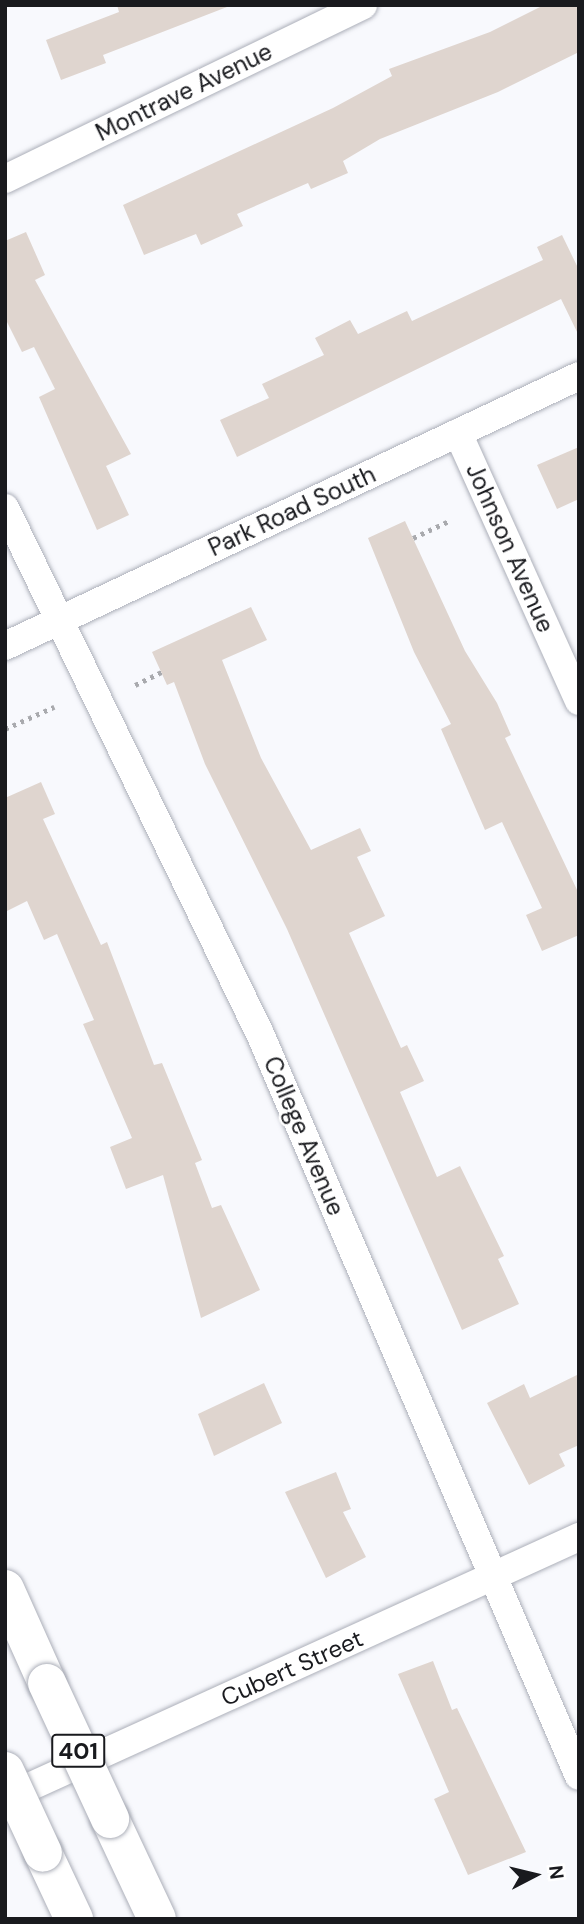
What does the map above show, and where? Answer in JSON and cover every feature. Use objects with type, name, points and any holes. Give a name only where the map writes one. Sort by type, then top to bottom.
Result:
[{"type":"highway","name":"401","points":[[5,1589],[157,1919]]},
{"type":"highway","points":[[5,1771],[74,1919]]},
{"type":"street","name":"Montrave Avenue","points":[[5,179],[363,5]]},
{"type":"street","name":"Park Road South","points":[[5,646],[579,376]]},
{"type":"street","name":"Johnson Avenue","points":[[458,433],[579,701]]},
{"type":"street","name":"College Avenue","points":[[5,508],[56,622],[261,1036],[579,1776]]},
{"type":"street","name":"Cubert Street","points":[[5,1798],[579,1537]]},
{"type":"path","points":[[413,538],[451,520]]},
{"type":"path","points":[[135,685],[162,672]]},
{"type":"path","points":[[5,729],[54,707]]},
{"type":"building","points":[[117,5],[227,7],[103,55],[106,63],[61,80],[46,40],[119,12]]},
{"type":"building","points":[[544,5],[579,5],[579,52],[498,92],[380,139],[343,161],[348,173],[311,189],[308,183],[237,214],[243,226],[201,245],[196,234],[144,255],[123,205],[333,108],[392,76],[389,69],[490,32]]},
{"type":"building","points":[[26,232],[45,275],[35,280],[131,454],[106,466],[129,515],[97,530],[39,397],[55,389],[34,347],[22,352],[5,318],[5,241]]},
{"type":"building","points":[[562,235],[579,270],[579,336],[561,299],[237,457],[220,420],[269,398],[262,384],[324,355],[315,338],[350,320],[358,334],[407,311],[412,321],[543,260],[537,247]]},
{"type":"building","points":[[579,447],[579,499],[557,509],[537,465]]},
{"type":"building","points":[[405,521],[465,651],[497,703],[511,735],[505,738],[579,894],[579,935],[542,951],[526,915],[542,908],[502,822],[485,830],[441,729],[451,724],[414,652],[368,538]]},
{"type":"building","points":[[251,607],[267,640],[222,660],[261,758],[311,850],[360,828],[371,851],[357,857],[385,916],[349,933],[401,1048],[407,1045],[424,1081],[400,1092],[437,1177],[460,1166],[504,1256],[498,1259],[519,1304],[462,1330],[287,929],[205,764],[174,682],[167,685],[152,652]]},
{"type":"building","points":[[41,782],[55,814],[43,819],[101,945],[107,942],[154,1065],[162,1063],[202,1160],[195,1163],[212,1208],[221,1205],[260,1290],[201,1318],[163,1175],[126,1189],[110,1147],[132,1138],[83,1024],[94,1020],[57,934],[44,940],[27,901],[5,912],[5,798]]},
{"type":"building","points":[[579,1374],[579,1445],[559,1454],[565,1466],[529,1485],[487,1403],[524,1384],[530,1398]]},
{"type":"building","points":[[264,1383],[282,1423],[214,1456],[198,1414]]},
{"type":"building","points":[[336,1472],[351,1509],[343,1512],[366,1557],[326,1578],[285,1492]]},
{"type":"building","points":[[433,1661],[452,1710],[457,1708],[526,1852],[468,1875],[434,1799],[449,1792],[398,1674]]}]
